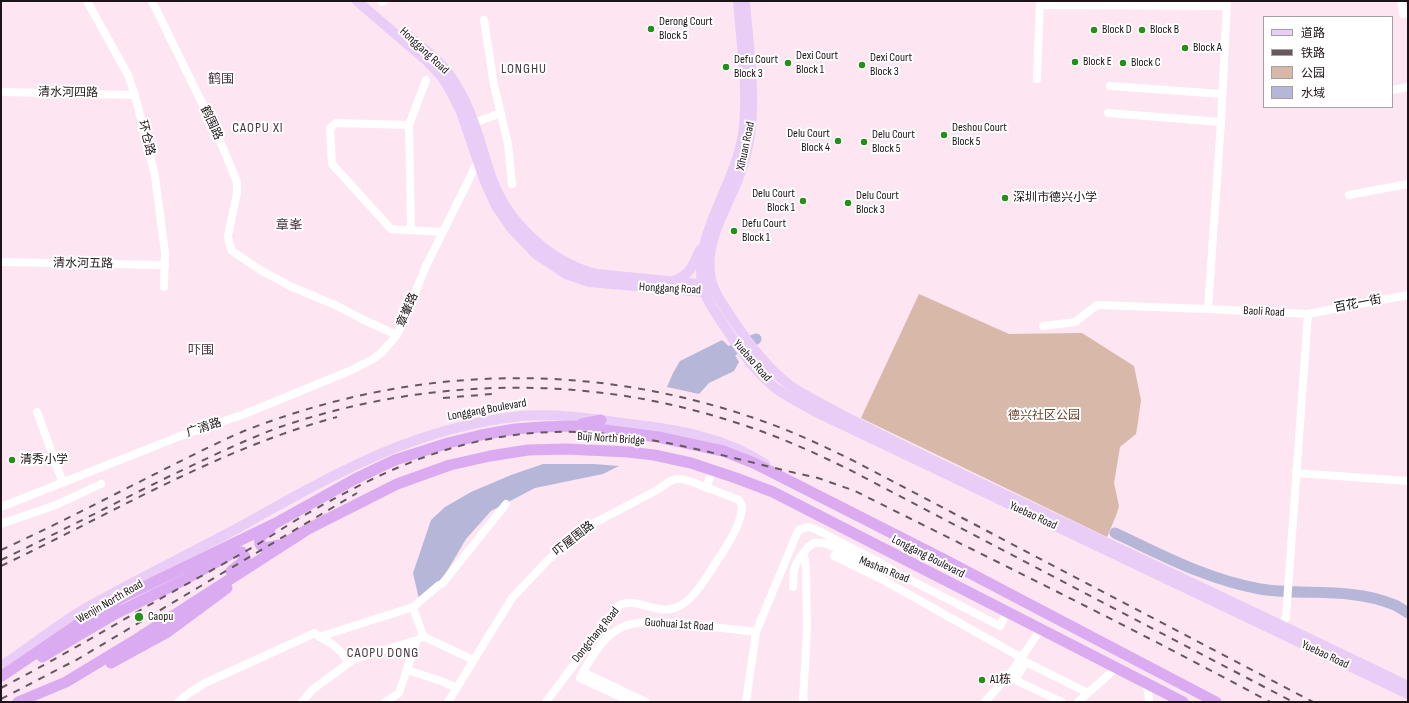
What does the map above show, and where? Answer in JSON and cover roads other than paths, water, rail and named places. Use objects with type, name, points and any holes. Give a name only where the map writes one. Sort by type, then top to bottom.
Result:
[{"type":"highway","points":[[575,426],[601,420]]},
{"type":"highway","name":"Longgang Boulevard","points":[[231,546],[276,524],[355,479],[395,460],[464,438],[509,430],[541,427],[575,426],[614,431]]},
{"type":"highway","name":"Buji North Bridge","points":[[614,431],[676,441]]},
{"type":"highway","name":"Longgang Boulevard","points":[[676,441],[723,451],[754,463],[938,556],[1216,702]]},
{"type":"highway","name":"Buji North Bridge","points":[[295,536],[396,484],[465,461],[528,450],[566,449],[628,452],[654,455]]},
{"type":"highway","name":"Longgang Boulevard","points":[[654,455],[713,469],[788,499],[1183,702]]},
{"type":"highway","points":[[276,524],[260,538],[261,546],[271,548],[295,536]]},
{"type":"highway","points":[[66,682],[137,639],[295,536]]},
{"type":"highway","points":[[1,673],[93,614],[160,579],[231,546]]},
{"type":"highway","name":"Wenjin North Road","points":[[1,673],[28,665],[231,546]]},
{"type":"highway","points":[[115,614],[186,579],[231,554],[239,552],[244,554],[245,560],[241,564],[183,603],[137,639]]},
{"type":"highway","points":[[18,702],[109,664],[166,633],[225,590],[251,566]]},
{"type":"main road","name":"Honggang Road","points":[[357,1],[422,56],[440,74],[458,105],[492,198],[506,221],[530,248],[544,260],[559,270],[578,279],[599,284],[707,288]]},
{"type":"main road","name":"Honggang Road","points":[[367,1],[432,55],[446,70],[462,95],[474,123],[492,179],[500,196],[510,214],[540,243],[568,262],[589,272],[609,276],[668,282],[707,288]]},
{"type":"main road","name":"Xihuan Road","points":[[707,288],[702,260],[707,236],[734,169],[743,134],[745,97],[738,1]]},
{"type":"main road","name":"Xihuan Road","points":[[707,288],[712,246],[741,171],[748,147],[752,122],[752,97],[745,1]]},
{"type":"main road","points":[[668,282],[679,279],[687,274],[707,236]]},
{"type":"main road","name":"Yuebao Road","points":[[707,288],[720,300],[754,350],[766,364],[790,385],[806,395],[884,437],[1222,598],[1408,694]]},
{"type":"main road","name":"Yuebao Road","points":[[707,288],[714,311],[746,358],[754,368],[784,394],[816,412],[1281,629],[1408,686]]},
{"type":"main road","name":"Longgang Boulevard","points":[[1,673],[58,625],[121,588],[203,547],[327,478],[365,460],[414,440],[464,426],[521,416],[544,415],[650,426],[700,436],[721,443],[752,456],[790,481]]},
{"type":"street","name":"环仓路","points":[[87,1],[128,75],[135,95],[155,176],[165,253],[164,287]]},
{"type":"street","name":"鹤围路","points":[[152,1],[206,112],[237,182],[237,194],[228,236],[232,250]]},
{"type":"street","points":[[1401,1],[1403,14],[1408,13]]},
{"type":"street","points":[[1037,79],[1040,3],[1227,3],[1221,122],[1208,309]]},
{"type":"street","points":[[484,20],[494,85],[508,144],[512,184]]},
{"type":"street","points":[[411,230],[409,125],[426,80]]},
{"type":"street","points":[[1110,86],[1222,94]]},
{"type":"street","points":[[1393,90],[1408,87]]},
{"type":"street","name":"清水河四路","points":[[1,92],[135,95]]},
{"type":"street","points":[[474,123],[501,113]]},
{"type":"street","points":[[1108,113],[1221,122]]},
{"type":"street","points":[[409,125],[336,123],[330,128],[332,164],[391,229],[443,232]]},
{"type":"street","name":"章輋路","points":[[232,250],[262,271],[290,286],[335,305],[397,335],[426,266],[478,161]]},
{"type":"street","points":[[1349,195],[1408,184]]},
{"type":"street","name":"清水河五路","points":[[1,262],[165,265]]},
{"type":"street","name":"百花一街","points":[[1308,314],[1408,295]]},
{"type":"street","name":"Baoli Road","points":[[1043,326],[1075,322],[1097,305],[1308,314]]},
{"type":"street","points":[[1281,629],[1286,617],[1308,314]]},
{"type":"street","name":"广清路","points":[[1,507],[183,435],[242,415],[352,370],[381,353],[397,335]]},
{"type":"street","points":[[37,412],[63,483]]},
{"type":"street","points":[[706,488],[713,469]]},
{"type":"street","points":[[1296,473],[1408,481]]},
{"type":"street","name":"吓屋围路","points":[[448,702],[512,598],[548,560],[585,528],[676,479],[682,479],[739,500],[742,506],[739,522]]},
{"type":"street","points":[[1,524],[56,505],[100,484]]},
{"type":"street","points":[[319,637],[413,607],[442,584],[506,504]]},
{"type":"street","name":"Dongchang Road","points":[[546,702],[618,606],[624,603],[632,603],[660,609],[672,609],[691,597],[702,584],[739,522]]},
{"type":"street","points":[[746,702],[756,632],[781,569],[800,529],[809,527],[815,529],[873,559],[894,572]]},
{"type":"street","name":"Mashan Road","points":[[794,587],[794,570],[802,555],[808,547],[814,543],[821,542],[870,566],[894,572],[1000,626],[1007,612]]},
{"type":"street","points":[[802,555],[805,559],[806,570],[807,630],[803,699],[805,702]]},
{"type":"street","points":[[834,556],[885,581],[1022,658]]},
{"type":"street","points":[[385,702],[399,693],[420,638],[413,607]]},
{"type":"street","name":"Guohuai 1st Road","points":[[582,675],[589,660],[612,634],[624,626],[640,622],[675,623],[756,632]]},
{"type":"street","points":[[985,702],[1022,658],[1041,629]]},
{"type":"street","points":[[178,702],[205,683],[315,634],[342,652],[349,663]]},
{"type":"street","points":[[302,702],[312,690],[354,659],[420,638],[473,660]]},
{"type":"street","points":[[1062,702],[1015,680],[1026,662],[1088,693]]},
{"type":"street","points":[[1078,702],[1116,668]]},
{"type":"street","points":[[407,670],[457,688]]},
{"type":"street","points":[[582,675],[632,702]]},
{"type":"street","points":[[582,675],[646,702]]},
{"type":"street","points":[[1144,682],[1148,690],[1149,702]]},
{"type":"water","points":[[722,340],[731,348],[739,362],[734,371],[709,383],[699,394],[667,387],[680,361]]},
{"type":"water","points":[[543,464],[594,464],[619,466],[603,474],[535,488],[491,511],[466,539],[443,578],[419,599],[413,573],[431,520],[445,507],[471,492],[511,475]]},
{"type":"waterway","points":[[719,357],[756,339]]},
{"type":"waterway","points":[[1115,533],[1186,566],[1222,580],[1260,589],[1276,591],[1360,595],[1392,604],[1408,613]]},
{"type":"railway","points":[[1,550],[223,440],[244,431],[309,409],[374,393],[439,382],[505,378],[571,380],[637,388],[703,403],[768,423],[799,435],[850,459],[1313,702]]},
{"type":"railway","points":[[1,560],[238,444],[280,427],[336,410],[392,398],[449,391],[507,388],[565,389],[622,396],[678,406],[734,422],[777,437],[846,468],[1293,702]]},
{"type":"railway","points":[[443,398],[492,394]]},
{"type":"railway","points":[[1,566],[207,464],[293,430],[337,417]]},
{"type":"railway","points":[[1,688],[239,555],[310,512],[368,481],[397,468],[456,447],[486,440],[518,434],[586,432],[653,440],[686,447],[818,478],[855,491],[1115,621],[1270,702]]},
{"type":"railway","points":[[1,699],[78,659],[357,493]]},
{"type":"place","name":"Derong Court Block 5","points":[[651,29]]},
{"type":"place","name":"Block D","points":[[1094,30]]},
{"type":"place","name":"Block B","points":[[1142,30]]},
{"type":"place","name":"Block A","points":[[1185,48]]},
{"type":"place","name":"Block E","points":[[1075,62]]},
{"type":"place","name":"Dexi Court Block 1","points":[[788,63]]},
{"type":"place","name":"Block C","points":[[1123,63]]},
{"type":"place","name":"Dexi Court Block 3","points":[[862,65]]},
{"type":"place","name":"Defu Court Block 3","points":[[726,67]]},
{"type":"place","name":"Deshou Court Block 5","points":[[944,135]]},
{"type":"place","name":"Delu Court Block 4","points":[[838,141]]},
{"type":"place","name":"Delu Court Block 5","points":[[864,142]]},
{"type":"place","name":"深圳市德兴小学","points":[[1005,198]]},
{"type":"place","name":"Delu Court Block 1","points":[[803,201]]},
{"type":"place","name":"Delu Court Block 3","points":[[848,203]]},
{"type":"place","name":"Defu Court Block 1","points":[[734,231]]},
{"type":"place","name":"清秀小学","points":[[12,460]]},
{"type":"place","name":"Caopu","points":[[139,617]]},
{"type":"place","name":"A1栋","points":[[982,680]]},
{"type":"district","name":"LONGHU","points":[[524,69]]},
{"type":"district","name":"鹤围","points":[[221,80]]},
{"type":"district","name":"CAOPU XI","points":[[258,128]]},
{"type":"district","name":"章峯","points":[[289,226]]},
{"type":"district","name":"吓围","points":[[201,351]]},
{"type":"district","name":"CAOPU DONG","points":[[383,653]]},
{"type":"park label","name":"德兴社区公园","points":[[1044,416]]}]
